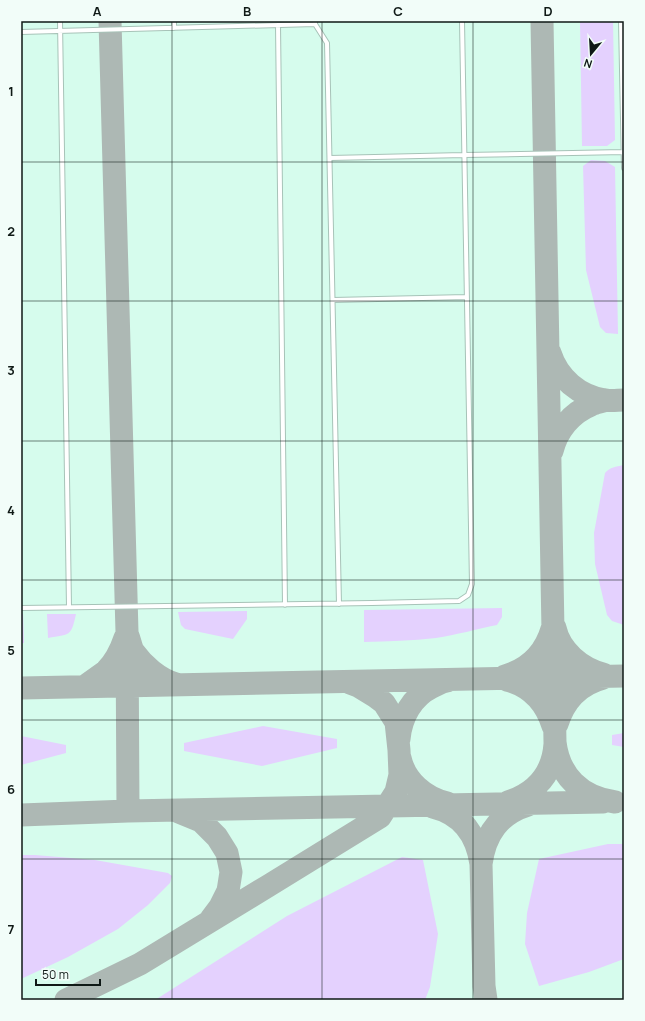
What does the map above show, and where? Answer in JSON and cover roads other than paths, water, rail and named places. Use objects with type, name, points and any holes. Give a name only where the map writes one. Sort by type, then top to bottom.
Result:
[{"type":"lane","points":[[60,21],[69,608]]},
{"type":"lane","points":[[174,21],[174,28]]},
{"type":"lane","points":[[21,608],[459,601],[468,595],[472,584],[462,21]]},
{"type":"lane","points":[[621,21],[623,33],[624,168]]},
{"type":"lane","points":[[21,32],[315,23],[327,43],[339,604]]},
{"type":"lane","points":[[278,25],[285,604]]},
{"type":"lane","points":[[330,158],[624,152]]},
{"type":"lane","points":[[333,300],[467,296]]}]
